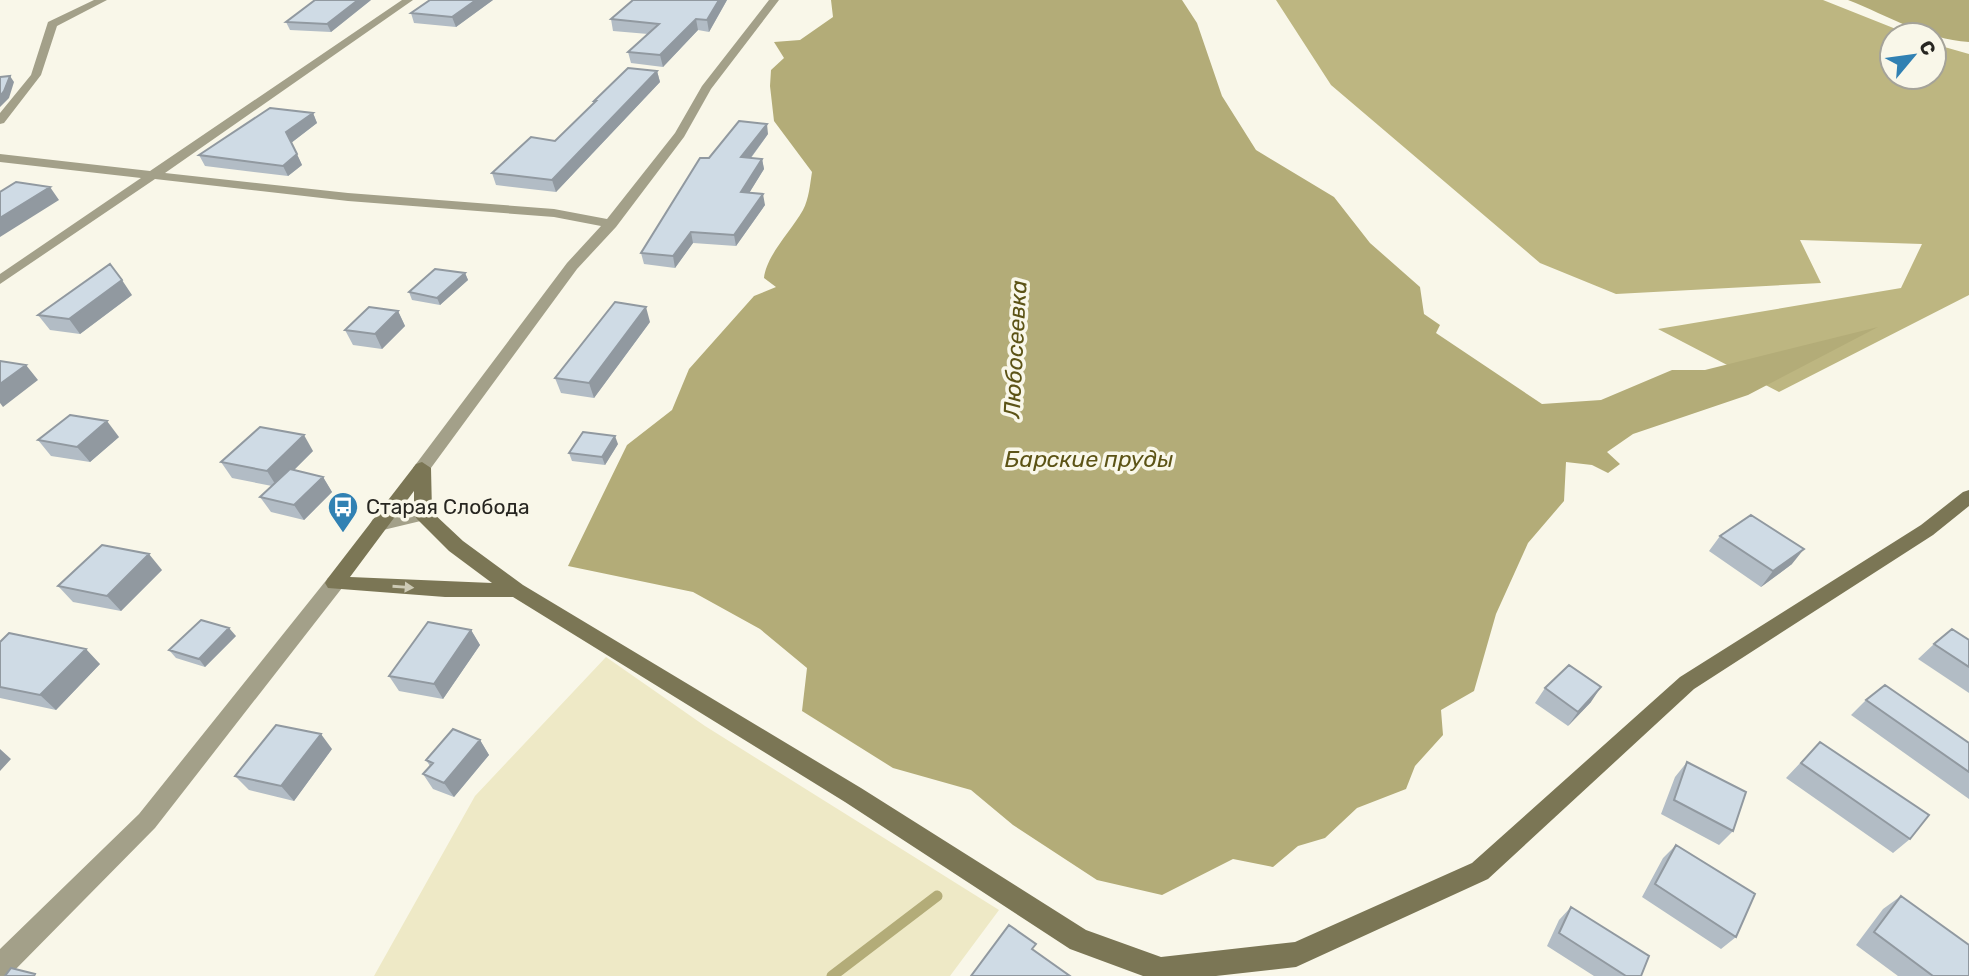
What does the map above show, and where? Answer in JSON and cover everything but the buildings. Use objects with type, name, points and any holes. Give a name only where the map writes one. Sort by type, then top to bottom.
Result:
[{"type":"street","points":[[0,121],[36,75],[52,24],[102,0]]},
{"type":"street","points":[[0,280],[408,0]]},
{"type":"street","points":[[0,967],[147,821],[335,583],[572,266],[611,224],[680,134],[706,88],[774,0]]},
{"type":"street","points":[[0,158],[348,197],[554,213],[611,224]]},
{"type":"street","points":[[422,468],[423,514],[456,546],[516,590],[853,795],[1079,940],[1159,973],[1296,954],[1479,871],[1687,683],[1927,530],[1969,496]]},
{"type":"street","points":[[379,524],[423,514]]},
{"type":"street","points":[[335,583],[445,590],[516,590]]},
{"type":"shaded area","points":[[1276,0],[1823,0],[1878,22],[1878,91],[1948,91],[1948,48],[1969,54],[1969,295],[1779,392],[1658,329],[1901,288],[1922,244],[1800,240],[1821,283],[1616,294],[1540,263],[1331,85]]},
{"type":"shaded area","points":[[606,657],[705,726],[999,910],[950,976],[374,976],[475,796]]},
{"type":"water","name":"Барские пруды","points":[[831,0],[1182,0],[1197,23],[1222,96],[1256,150],[1334,197],[1370,243],[1420,287],[1424,314],[1440,325],[1436,333],[1542,404],[1601,400],[1672,370],[1705,370],[1878,327],[1748,395],[1633,434],[1607,452],[1620,464],[1608,473],[1592,465],[1566,462],[1564,501],[1528,543],[1496,614],[1474,691],[1441,710],[1443,735],[1415,766],[1406,789],[1357,808],[1325,838],[1298,846],[1273,867],[1233,859],[1162,895],[1097,880],[1013,825],[971,790],[893,768],[802,711],[807,668],[760,629],[693,592],[568,566],[627,445],[672,410],[689,369],[754,296],[776,287],[764,278],[766,270],[774,252],[803,210],[812,172],[774,121],[771,70],[784,58],[774,42],[800,40],[833,17]]},
{"type":"water","points":[[1848,0],[1969,0],[1969,42],[1948,39],[1948,21],[1896,21]]},
{"type":"waterway","name":"Любосеевка","points":[[832,976],[937,896]]},
{"type":"place","name":"Старая Слобода","points":[[343,534]]}]
